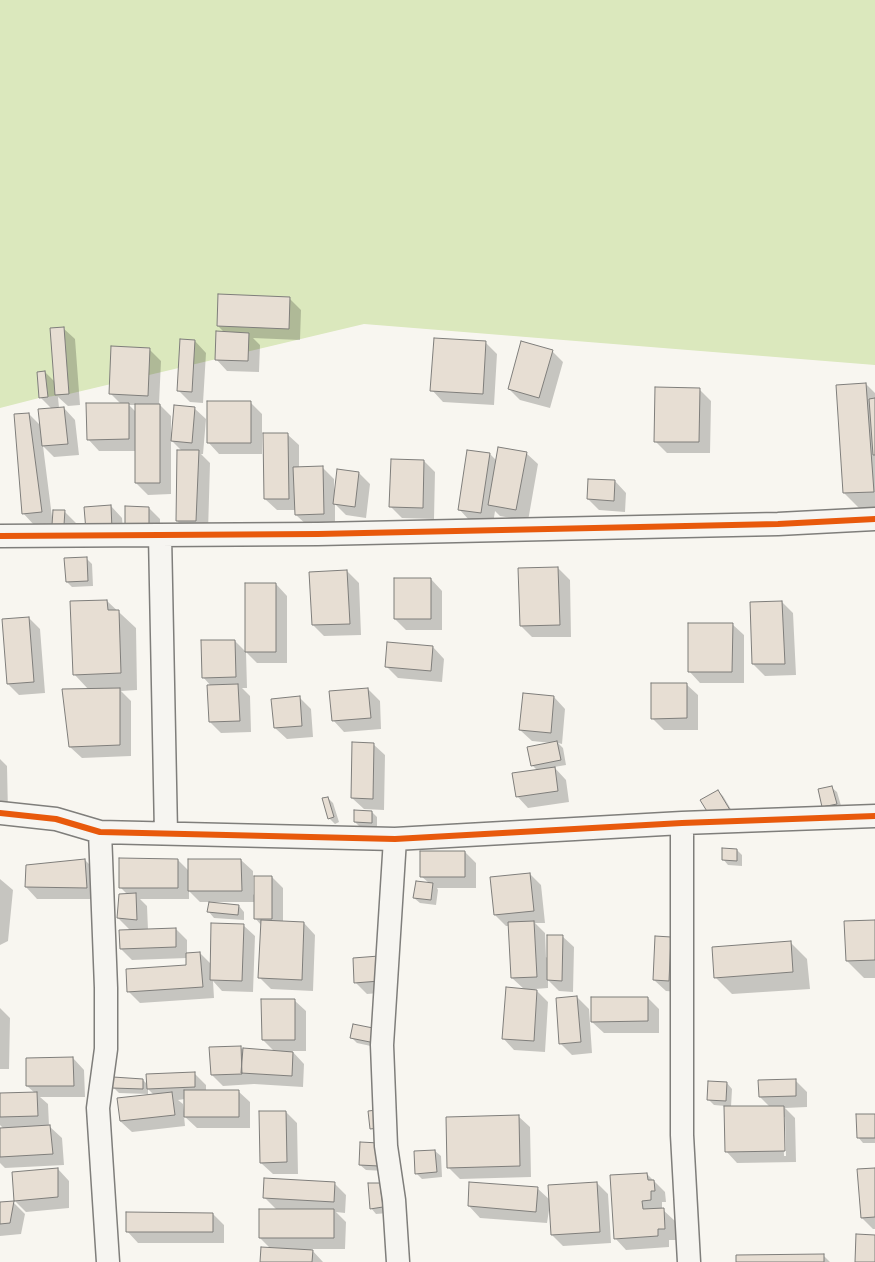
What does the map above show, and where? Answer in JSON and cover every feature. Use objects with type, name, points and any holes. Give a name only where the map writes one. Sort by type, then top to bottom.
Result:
[{"type":"street","points":[[0,536],[318,534],[762,524],[875,519]]},
{"type":"street","points":[[160,535],[166,834]]},
{"type":"street","points":[[0,813],[56,819],[100,832],[395,839],[682,823],[875,816]]},
{"type":"street","points":[[682,823],[682,1135],[689,1262]]},
{"type":"street","points":[[100,832],[106,988],[106,1049],[98,1108],[108,1262]]},
{"type":"street","points":[[395,839],[382,1045],[386,1146],[394,1200],[398,1262]]},
{"type":"green space","points":[[0,0],[875,0],[875,365],[364,324],[69,394],[39,398],[0,408]]},
{"type":"building","points":[[218,294],[290,297],[289,329],[217,326]]},
{"type":"building","points":[[64,327],[69,394],[55,395],[50,328]]},
{"type":"building","points":[[216,331],[249,333],[248,361],[215,360]]},
{"type":"building","points":[[434,338],[486,341],[483,394],[430,391]]},
{"type":"building","points":[[180,339],[195,340],[192,392],[177,391]]},
{"type":"building","points":[[521,341],[553,350],[539,398],[508,389]]},
{"type":"building","points":[[111,346],[150,348],[148,396],[109,394]]},
{"type":"building","points":[[45,371],[48,397],[39,398],[37,372]]},
{"type":"building","points":[[866,383],[874,492],[843,493],[836,385]]},
{"type":"building","points":[[655,387],[700,388],[699,442],[654,442]]},
{"type":"building","points":[[875,398],[875,455],[873,455],[869,399]]},
{"type":"building","points":[[207,401],[251,401],[251,443],[207,443]]},
{"type":"building","points":[[86,403],[129,403],[129,439],[87,440]]},
{"type":"building","points":[[135,404],[160,404],[160,483],[135,483]]},
{"type":"building","points":[[174,405],[195,407],[192,443],[171,441]]},
{"type":"building","points":[[64,407],[68,444],[42,446],[38,409]]},
{"type":"building","points":[[29,413],[42,512],[22,514],[14,414]]},
{"type":"building","points":[[263,433],[288,433],[289,499],[264,499]]},
{"type":"building","points":[[498,447],[527,452],[516,510],[488,505]]},
{"type":"building","points":[[177,450],[199,450],[196,521],[176,521]]},
{"type":"building","points":[[467,450],[490,453],[481,513],[458,510]]},
{"type":"building","points":[[391,459],[424,460],[423,508],[389,507]]},
{"type":"building","points":[[323,466],[324,514],[295,515],[293,467]]},
{"type":"building","points":[[337,469],[359,472],[355,507],[333,504]]},
{"type":"building","points":[[588,479],[615,480],[614,501],[587,499]]},
{"type":"building","points":[[111,505],[112,530],[86,531],[84,507]]},
{"type":"building","points":[[125,506],[149,507],[149,528],[125,527]]},
{"type":"building","points":[[53,510],[65,510],[64,525],[52,525]]},
{"type":"building","points":[[87,557],[88,581],[66,582],[64,558]]},
{"type":"building","points":[[558,567],[560,625],[520,626],[518,568]]},
{"type":"building","points":[[347,570],[350,624],[312,625],[309,572]]},
{"type":"building","points":[[394,578],[431,578],[431,619],[394,619]]},
{"type":"building","points":[[245,583],[276,583],[276,652],[245,652]]},
{"type":"building","points":[[107,600],[108,610],[119,610],[121,673],[73,675],[70,601]]},
{"type":"building","points":[[782,601],[785,664],[752,664],[750,602]]},
{"type":"building","points":[[29,617],[34,682],[7,684],[2,619]]},
{"type":"building","points":[[688,623],[733,623],[732,672],[688,672]]},
{"type":"building","points":[[201,640],[235,640],[236,677],[202,678]]},
{"type":"building","points":[[387,642],[433,646],[431,671],[385,667]]},
{"type":"building","points":[[651,683],[687,683],[687,718],[651,719]]},
{"type":"building","points":[[238,684],[240,721],[209,722],[207,685]]},
{"type":"building","points":[[120,688],[120,745],[69,747],[62,689]]},
{"type":"building","points":[[368,688],[371,718],[332,721],[329,691]]},
{"type":"building","points":[[523,693],[554,696],[551,733],[519,730]]},
{"type":"building","points":[[300,696],[302,726],[274,728],[271,699]]},
{"type":"building","points":[[557,741],[561,760],[531,766],[527,747]]},
{"type":"building","points":[[352,742],[374,743],[373,799],[351,798]]},
{"type":"building","points":[[555,767],[558,791],[516,797],[512,773]]},
{"type":"building","points":[[832,786],[837,804],[822,807],[818,789]]},
{"type":"building","points":[[718,790],[730,810],[713,821],[700,800]]},
{"type":"building","points":[[328,797],[334,817],[328,819],[322,798]]},
{"type":"building","points":[[354,810],[372,811],[372,823],[354,822]]},
{"type":"building","points":[[722,848],[737,849],[737,861],[722,860]]},
{"type":"building","points":[[420,851],[465,851],[465,877],[420,877]]},
{"type":"building","points":[[119,858],[178,859],[178,888],[119,888]]},
{"type":"building","points":[[85,859],[87,888],[25,887],[26,865]]},
{"type":"building","points":[[188,859],[241,859],[242,891],[188,891]]},
{"type":"building","points":[[530,873],[534,911],[494,915],[490,877]]},
{"type":"building","points":[[254,876],[272,876],[272,919],[254,919]]},
{"type":"building","points":[[416,881],[433,883],[431,900],[413,898]]},
{"type":"building","points":[[136,893],[137,920],[117,918],[119,894]]},
{"type":"building","points":[[209,902],[239,905],[238,915],[207,912]]},
{"type":"building","points":[[261,920],[304,922],[302,980],[258,978]]},
{"type":"building","points":[[875,920],[875,960],[846,961],[844,921]]},
{"type":"building","points":[[534,921],[537,977],[511,978],[508,922]]},
{"type":"building","points":[[211,923],[244,924],[242,981],[210,980]]},
{"type":"building","points":[[176,928],[176,947],[120,949],[119,930]]},
{"type":"building","points":[[547,935],[563,935],[562,981],[547,980]]},
{"type":"building","points":[[655,936],[671,937],[669,981],[653,980]]},
{"type":"building","points":[[791,941],[793,972],[714,978],[712,947]]},
{"type":"building","points":[[200,952],[203,987],[127,992],[126,969],[186,965],[186,953]]},
{"type":"building","points":[[379,956],[380,981],[354,983],[353,958]]},
{"type":"building","points":[[506,987],[537,990],[534,1041],[502,1039]]},
{"type":"building","points":[[577,996],[581,1042],[559,1044],[556,998]]},
{"type":"building","points":[[591,997],[648,997],[648,1021],[591,1022]]},
{"type":"building","points":[[261,999],[295,999],[295,1040],[262,1040]]},
{"type":"building","points":[[353,1024],[378,1029],[375,1043],[350,1038]]},
{"type":"building","points":[[241,1046],[242,1074],[211,1075],[209,1047]]},
{"type":"building","points":[[243,1048],[293,1052],[292,1076],[241,1073]]},
{"type":"building","points":[[73,1057],[74,1086],[26,1086],[26,1058]]},
{"type":"building","points":[[195,1072],[195,1087],[147,1089],[146,1074]]},
{"type":"building","points":[[113,1077],[143,1079],[143,1089],[112,1088]]},
{"type":"building","points":[[796,1079],[796,1096],[759,1097],[758,1080]]},
{"type":"building","points":[[708,1081],[727,1082],[726,1101],[707,1100]]},
{"type":"building","points":[[184,1090],[239,1090],[239,1117],[184,1117]]},
{"type":"building","points":[[37,1092],[38,1116],[0,1117],[0,1093]]},
{"type":"building","points":[[172,1092],[175,1115],[120,1121],[117,1098]]},
{"type":"building","points":[[724,1106],[784,1106],[785,1151],[725,1152]]},
{"type":"building","points":[[377,1110],[379,1128],[370,1129],[368,1111]]},
{"type":"building","points":[[259,1111],[286,1111],[287,1162],[260,1163]]},
{"type":"building","points":[[856,1114],[875,1114],[875,1138],[857,1138]]},
{"type":"building","points":[[519,1115],[520,1166],[447,1168],[446,1117]]},
{"type":"building","points":[[50,1125],[53,1154],[0,1157],[0,1128]]},
{"type":"building","points":[[360,1142],[379,1143],[379,1166],[359,1165]]},
{"type":"building","points":[[435,1150],[437,1172],[415,1174],[414,1151]]},
{"type":"building","points":[[58,1168],[58,1197],[14,1201],[12,1172]]},
{"type":"building","points":[[875,1168],[875,1217],[861,1218],[857,1169]]},
{"type":"building","points":[[647,1173],[648,1180],[654,1180],[655,1191],[651,1191],[651,1200],[642,1201],[643,1209],[664,1208],[665,1229],[658,1229],[658,1236],[614,1239],[610,1175]]},
{"type":"building","points":[[264,1178],[335,1182],[334,1202],[263,1198]]},
{"type":"building","points":[[469,1182],[538,1187],[536,1212],[468,1206]]},
{"type":"building","points":[[597,1182],[600,1232],[551,1235],[548,1185]]},
{"type":"building","points":[[368,1183],[380,1183],[383,1207],[370,1209]]},
{"type":"building","points":[[14,1201],[10,1223],[0,1224],[0,1202]]},
{"type":"building","points":[[259,1209],[334,1209],[334,1238],[259,1238]]},
{"type":"building","points":[[126,1212],[213,1213],[213,1232],[126,1232]]},
{"type":"building","points":[[856,1234],[875,1235],[875,1262],[855,1262]]},
{"type":"building","points":[[261,1247],[313,1250],[312,1262],[260,1262]]},
{"type":"building","points":[[824,1254],[824,1262],[736,1262],[736,1255]]},
{"type":"cycle path","points":[[0,536],[318,534],[778,524],[875,519]]},
{"type":"cycle path","points":[[0,813],[56,819],[100,832],[395,839],[682,823],[875,816]]}]
